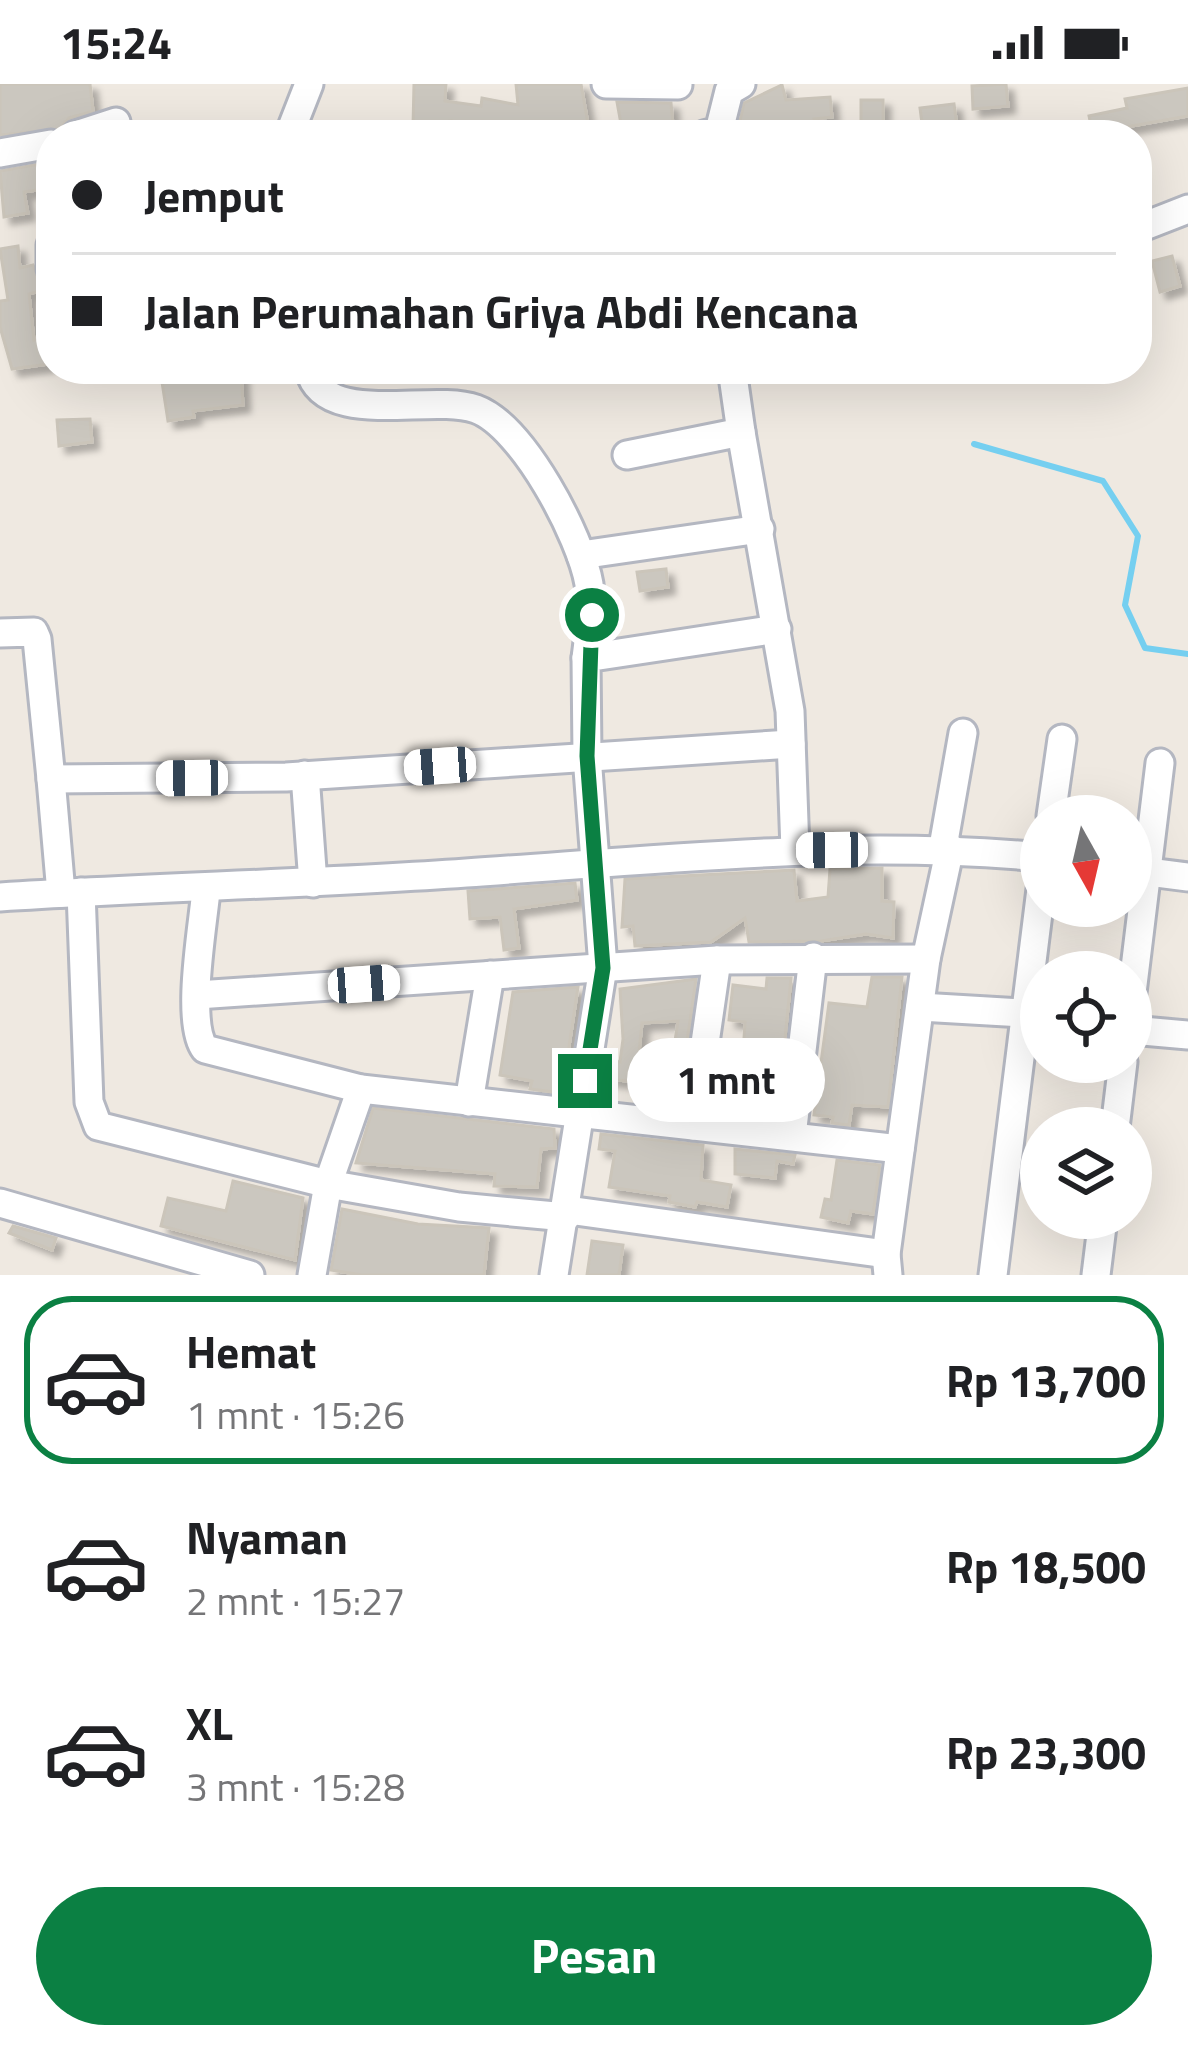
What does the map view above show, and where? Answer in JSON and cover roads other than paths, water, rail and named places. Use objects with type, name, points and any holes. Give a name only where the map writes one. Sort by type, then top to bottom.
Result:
[{"type":"street","points":[[295,120],[309,84]]},
{"type":"street","points":[[606,84],[735,88],[723,120]]},
{"type":"street","points":[[0,152],[36,146]]},
{"type":"street","points":[[1152,223],[1188,209]]},
{"type":"street","points":[[314,384],[340,403],[454,403],[482,411],[529,462],[564,515],[581,555],[592,615],[587,756],[603,968],[554,1275]]},
{"type":"street","points":[[734,384],[777,629],[791,743],[795,850]]},
{"type":"street","points":[[627,454],[741,432]]},
{"type":"street","points":[[581,555],[760,529]]},
{"type":"street","points":[[587,667],[777,629]]},
{"type":"street","points":[[0,633],[34,632],[37,639],[51,779],[71,892],[89,1102],[98,1126],[328,1184],[459,1207],[567,1214],[887,1264],[926,959],[963,733]]},
{"type":"street","points":[[1054,795],[1062,740]]},
{"type":"street","points":[[51,779],[305,775],[791,743]]},
{"type":"street","points":[[1152,804],[1160,763]]},
{"type":"street","points":[[305,775],[313,883]]},
{"type":"street","points":[[0,897],[206,890],[795,850],[947,848],[1020,855]]},
{"type":"street","points":[[1152,873],[1188,877]]},
{"type":"street","points":[[206,890],[197,995],[199,1040],[205,1049],[362,1089],[900,1148]]},
{"type":"street","points":[[792,1136],[813,957]]},
{"type":"street","points":[[197,995],[717,960],[926,959]]},
{"type":"street","points":[[693,1126],[717,960]]},
{"type":"street","points":[[469,1102],[490,975]]},
{"type":"street","points":[[920,1006],[1020,1012]]},
{"type":"street","points":[[1152,1032],[1188,1035]]},
{"type":"street","points":[[992,1275],[1022,1083]]},
{"type":"street","points":[[312,1275],[328,1184],[362,1089]]},
{"type":"street","points":[[0,1203],[250,1275]]},
{"type":"street","points":[[1096,1275],[1100,1239]]},
{"type":"waterway","points":[[974,444],[1103,481],[1138,536],[1125,605],[1145,648],[1188,654]]}]
